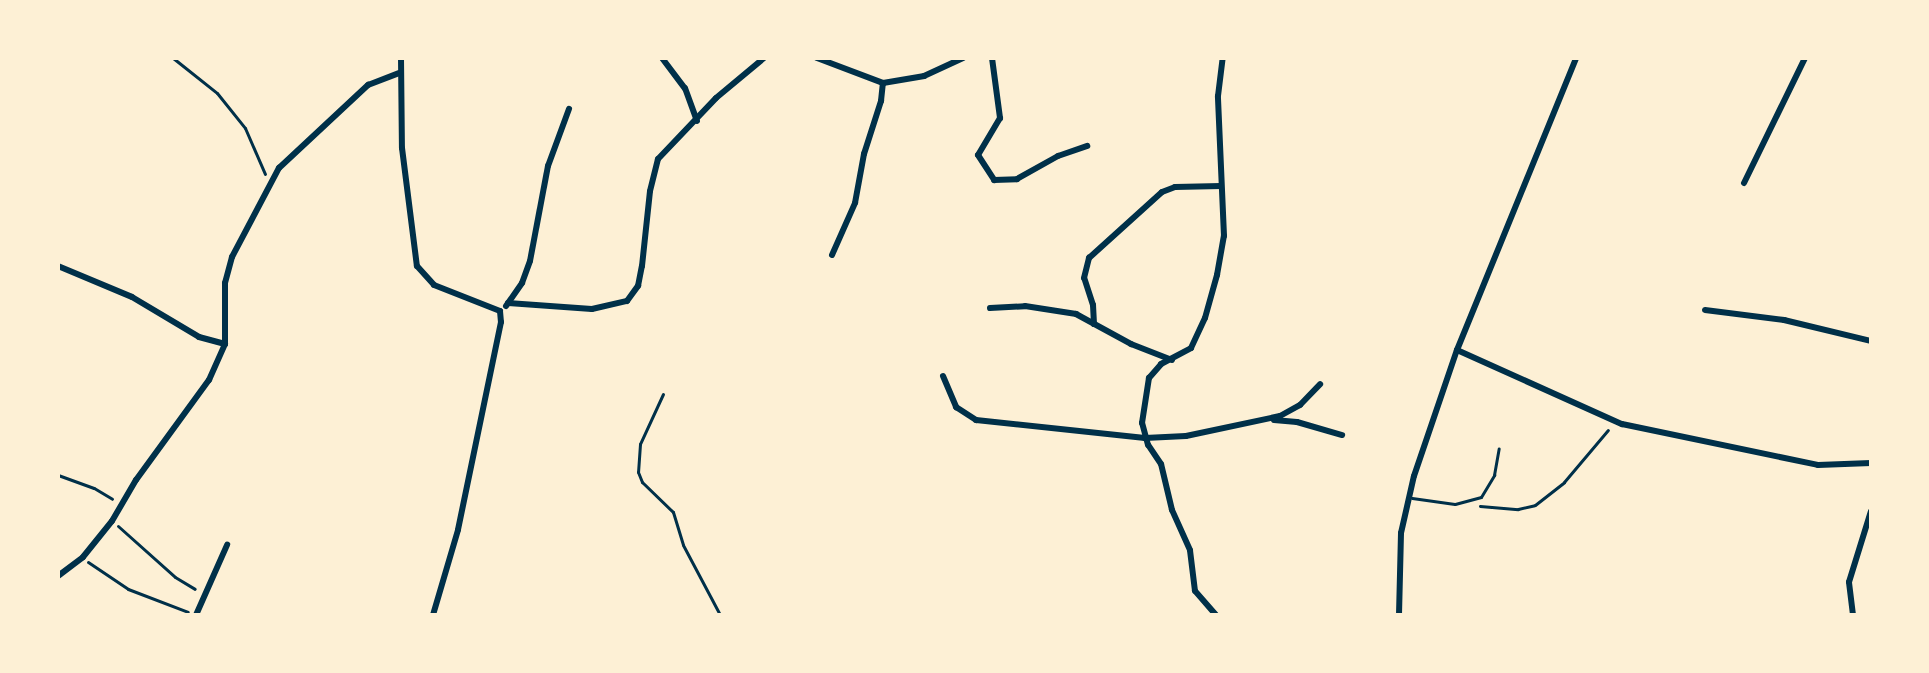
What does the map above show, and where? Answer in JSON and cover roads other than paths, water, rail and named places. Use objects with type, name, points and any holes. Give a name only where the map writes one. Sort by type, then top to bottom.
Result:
[{"type":"street","points":[[401,58],[399,73],[405,187],[417,266],[434,285],[500,311]]},
{"type":"street","points":[[662,58],[685,88],[697,121]]},
{"type":"street","points":[[508,303],[592,309],[627,301],[638,286],[642,266],[653,170],[666,149],[697,121],[716,98],[764,58]]},
{"type":"street","points":[[817,58],[883,83],[924,76],[963,58]]},
{"type":"street","points":[[992,58],[1000,118],[978,155],[994,180],[1017,179],[1058,156],[1087,146]]},
{"type":"street","points":[[1216,615],[1195,591],[1190,550],[1168,498],[1161,464],[1145,438],[1142,423],[1146,386],[1161,364],[1191,348],[1205,318],[1224,236],[1218,96],[1223,58]]},
{"type":"street","points":[[1399,615],[1401,533],[1408,497],[1457,350],[1576,58]]},
{"type":"street","points":[[1744,183],[1805,58]]},
{"type":"street","points":[[58,576],[83,557],[112,521],[209,380],[225,344],[225,283],[232,257],[279,168],[368,85],[399,73]]},
{"type":"street","points":[[832,255],[855,203],[883,83]]},
{"type":"street","points":[[500,311],[522,283],[530,261],[548,166],[569,109]]},
{"type":"street","points":[[1094,324],[1093,305],[1084,278],[1089,258],[1162,192],[1185,186],[1221,186]]},
{"type":"street","points":[[58,266],[132,297],[199,337],[225,344]]},
{"type":"street","points":[[990,308],[1052,309],[1076,314],[1172,360]]},
{"type":"street","points":[[1705,310],[1784,320],[1871,341]]},
{"type":"street","points":[[433,615],[462,516],[501,322],[500,311]]},
{"type":"street","points":[[1457,350],[1616,421],[1818,465],[1871,463]]},
{"type":"street","points":[[943,376],[956,407],[976,420],[1145,438],[1186,436],[1293,411],[1320,384]]},
{"type":"street","points":[[1266,419],[1297,422],[1342,435]]},
{"type":"street","points":[[1853,615],[1849,582],[1871,511]]},
{"type":"street","points":[[196,615],[227,545]]},
{"type":"lane","points":[[1408,497],[1455,504],[1474,501],[1488,489],[1499,448]]}]
